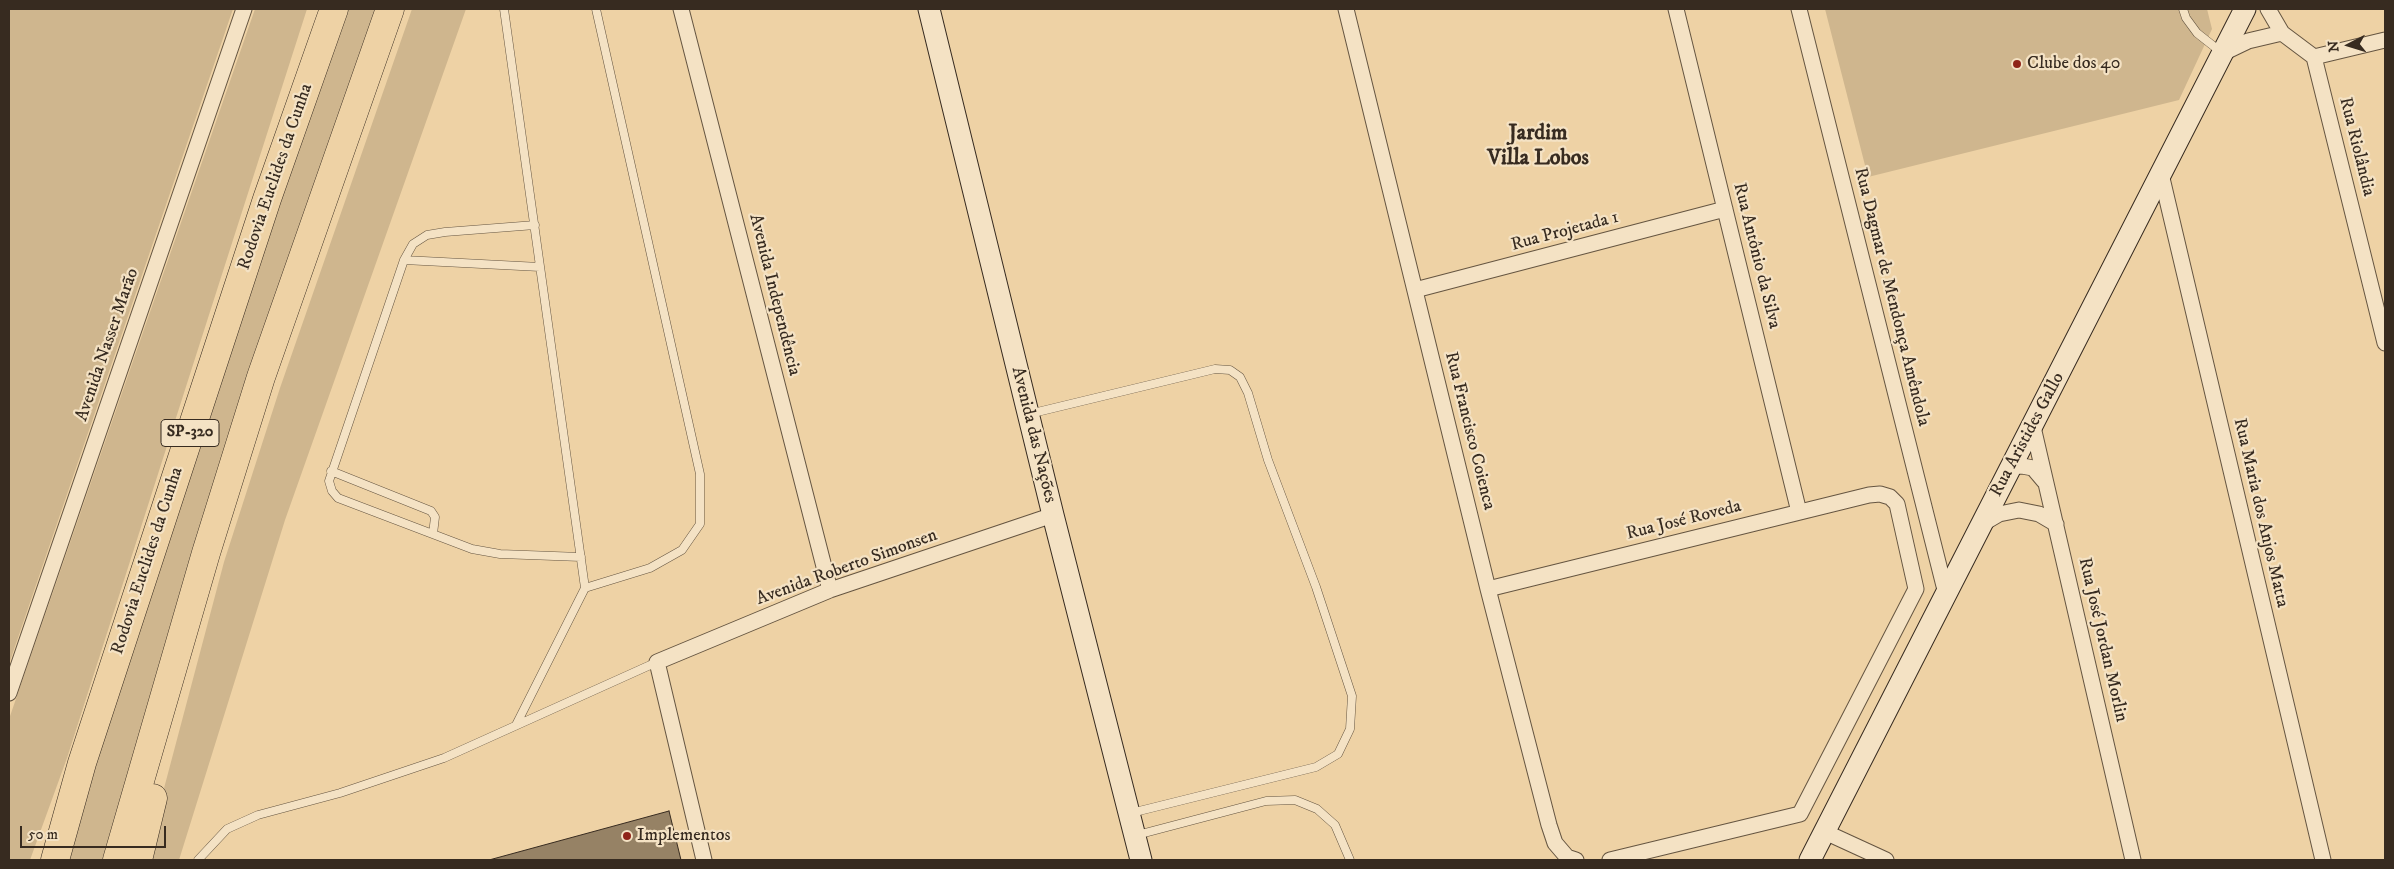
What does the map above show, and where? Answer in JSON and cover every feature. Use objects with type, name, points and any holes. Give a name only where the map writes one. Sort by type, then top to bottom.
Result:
[{"type":"highway","points":[[319,52],[330,9]]},
{"type":"highway","name":"Rodovia Euclides da Cunha","points":[[55,860],[82,763],[267,199],[334,9]]},
{"type":"highway","name":"SP-320","points":[[117,860],[206,553],[261,377],[390,9]]},
{"type":"highway","points":[[138,860],[206,553]]},
{"type":"highway","points":[[46,860],[82,763]]},
{"type":"street","name":"Avenida Nasser Marão","points":[[9,693],[244,9]]},
{"type":"street","name":"Avenida Independência","points":[[681,9],[830,590]]},
{"type":"street","name":"Avenida das Nações","points":[[929,9],[1053,515],[1141,860]]},
{"type":"street","name":"Rua Francisco Coienca","points":[[1346,9],[1488,588],[1549,825],[1555,843],[1572,859]]},
{"type":"street","name":"Rua Antônio da Silva","points":[[1676,9],[1799,512]]},
{"type":"street","name":"Rua Dagmar de Mendonça Amêndola","points":[[1799,9],[1946,594]]},
{"type":"street","name":"Rua Aristides Gallo","points":[[1810,860],[2245,9]]},
{"type":"street","points":[[2268,9],[2282,33],[2314,57],[2385,40]]},
{"type":"street","points":[[2223,53],[2248,41],[2282,33]]},
{"type":"street","name":"Rua Riolândia","points":[[2314,57],[2385,343]]},
{"type":"street","name":"Rua Maria dos Anjos Matta","points":[[2161,174],[2323,860]]},
{"type":"street","name":"Rua Projetada 1","points":[[1415,290],[1725,209]]},
{"type":"street","name":"Rua José Jordan Morlin","points":[[2033,427],[2133,860]]},
{"type":"street","points":[[2011,467],[2033,468],[2041,475],[2046,485]]},
{"type":"street","name":"Rua José Roveda","points":[[1488,588],[1869,495],[1880,494],[1890,497],[1897,504],[1916,589],[1800,814],[1610,860]]},
{"type":"street","points":[[1982,524],[1999,514],[2019,510],[2039,514],[2056,524]]},
{"type":"street","name":"Avenida Roberto Simonsen","points":[[657,662],[830,590],[1053,515]]},
{"type":"street","points":[[657,662],[704,860]]},
{"type":"street","points":[[1825,832],[1886,860]]},
{"type":"lane","points":[[504,9],[585,588],[516,725]]},
{"type":"lane","points":[[585,588],[650,568],[682,550],[700,524],[700,474],[596,9]]},
{"type":"lane","points":[[2183,9],[2186,18],[2197,33],[2223,53]]},
{"type":"lane","points":[[535,225],[427,235],[413,244],[404,260],[331,471],[329,482],[332,491],[338,498],[472,549],[500,554],[581,557]]},
{"type":"lane","points":[[404,260],[540,268]]},
{"type":"lane","points":[[1028,414],[1215,369],[1230,370],[1240,377],[1248,393],[1268,460],[1316,587],[1352,696],[1350,729],[1338,754],[1316,767],[1129,814]]},
{"type":"lane","points":[[331,471],[431,511],[435,517],[433,534]]},
{"type":"lane","points":[[199,860],[227,829],[258,815],[340,793],[444,758],[657,662]]},
{"type":"lane","points":[[1135,836],[1266,801],[1295,800],[1317,809],[1334,826],[1350,860]]},
{"type":"shaded area","points":[[9,9],[233,9],[9,664]]},
{"type":"shaded area","points":[[255,9],[307,9],[67,758],[30,860],[9,860],[9,719]]},
{"type":"shaded area","points":[[344,9],[376,9],[108,860],[64,860]]},
{"type":"shaded area","points":[[412,9],[466,9],[285,520],[179,860],[145,860],[224,562],[280,388]]},
{"type":"shaded area","name":"Clube dos 40","points":[[1825,9],[2207,9],[2212,29],[2179,100],[1868,177]]},
{"type":"building","name":"Implementos","points":[[669,811],[681,860],[489,860]]},
{"type":"place","name":"Clube dos 40","points":[[2017,64]]},
{"type":"place","name":"Implementos","points":[[627,836]]},
{"type":"district","name":"Jardim Villa Lobos","points":[[1538,146]]}]
